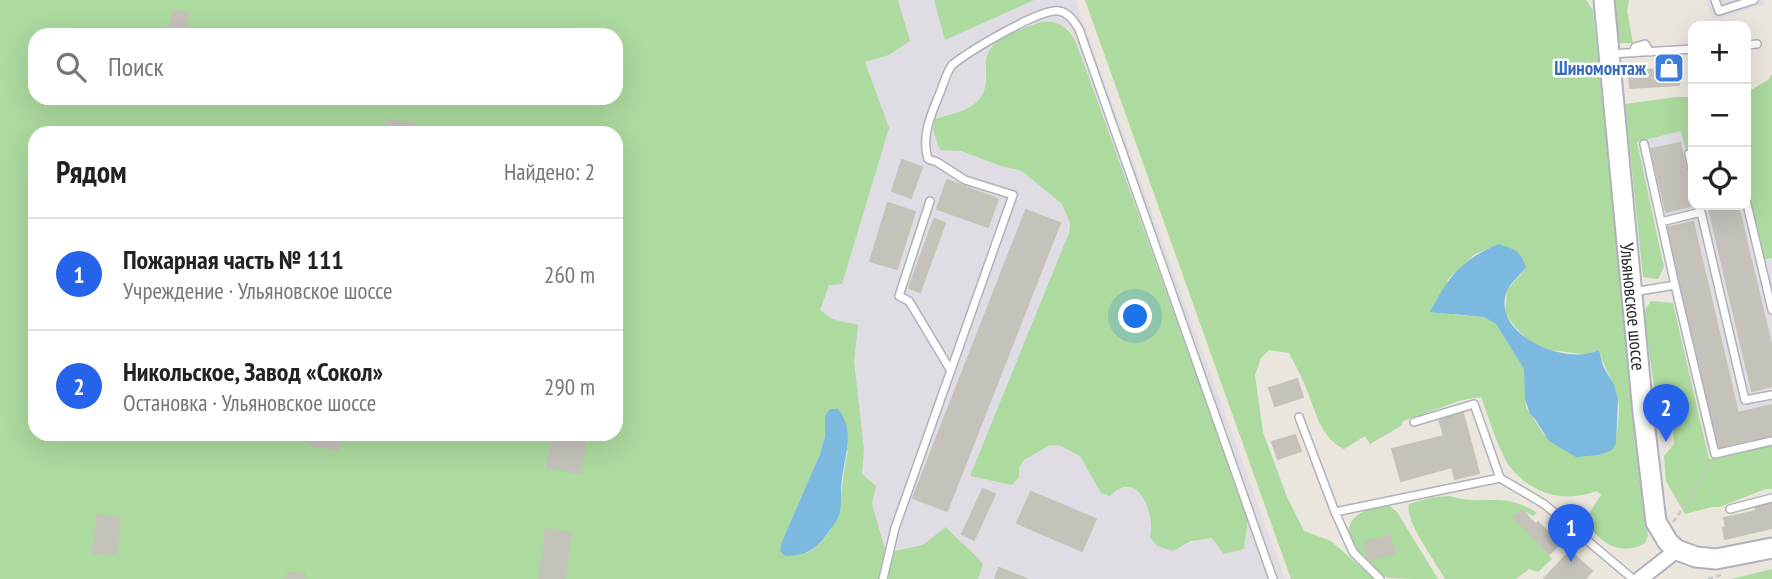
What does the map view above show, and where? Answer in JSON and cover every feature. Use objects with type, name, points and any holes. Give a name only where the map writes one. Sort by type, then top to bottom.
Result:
[{"type":"main road","name":"Ульяновское шоссе","points":[[1604,0],[1654,510],[1661,533],[1677,550]]},
{"type":"main road","points":[[1677,550],[1696,557],[1716,559],[1772,548]]},
{"type":"street","points":[[1640,579],[1677,550]]},
{"type":"lane","points":[[1715,0],[1719,12],[1754,0]]},
{"type":"lane","points":[[883,579],[895,528],[1013,195],[965,180],[928,159],[925,149],[927,130],[946,74],[952,65],[1038,14],[1058,11],[1068,15],[1079,29],[1273,579]]},
{"type":"lane","points":[[1609,54],[1633,53],[1635,47],[1640,44],[1648,47],[1650,52],[1688,49]]},
{"type":"lane","points":[[1751,45],[1757,44]]},
{"type":"lane","points":[[1644,144],[1715,454],[1772,441]]},
{"type":"lane","points":[[929,201],[899,296],[909,301],[951,371]]},
{"type":"lane","points":[[1661,222],[1697,210]]},
{"type":"lane","points":[[1700,210],[1745,400],[1772,395]]},
{"type":"lane","points":[[1748,210],[1772,310]]},
{"type":"lane","points":[[1632,292],[1675,285]]},
{"type":"lane","points":[[1413,422],[1475,404],[1500,478],[1544,504],[1633,579]]},
{"type":"lane","points":[[1299,417],[1353,552],[1380,579]]},
{"type":"lane","points":[[1335,512],[1500,478]]},
{"type":"lane","points":[[1730,509],[1772,498]]},
{"type":"path","points":[[1661,533],[1679,516],[1715,454]]},
{"type":"shaded area","points":[[0,0],[1075,0],[1285,579],[0,579]],"holes":[[[1067,27],[1087,72],[1248,519],[1246,539],[1202,538],[1173,551],[1151,537],[1152,518],[1144,498],[1137,491],[1128,487],[1101,493],[1080,456],[1061,446],[1051,445],[1041,449],[1024,460],[1019,468],[1070,223],[1062,204],[1022,171],[961,151],[940,150],[935,120],[956,115],[982,97],[985,65],[992,46],[1000,40]]]},
{"type":"shaded area","points":[[1706,0],[1764,0],[1765,4],[1713,20]]},
{"type":"shaded area","points":[[1681,131],[1688,160],[1688,210],[1750,210],[1762,260],[1772,258],[1772,445],[1710,459],[1637,142]]},
{"type":"green space","points":[[0,0],[898,0],[910,41],[889,55],[865,62],[889,128],[842,284],[829,285],[820,310],[832,319],[858,325],[854,361],[864,450],[862,474],[876,486],[872,504],[886,553],[923,545],[946,527],[983,564],[978,579],[0,579]],"holes":[[[825,416],[848,452],[836,520],[821,542],[808,553],[781,544],[820,454],[825,437]]]},
{"type":"green space","points":[[934,0],[1034,0],[945,40]]},
{"type":"green space","points":[[1085,0],[1586,0],[1593,10],[1648,536],[1645,543],[1627,549],[1618,548],[1595,534],[1586,518],[1601,495],[1597,491],[1585,495],[1561,496],[1539,490],[1519,477],[1502,453],[1481,397],[1462,400],[1403,421],[1401,426],[1370,444],[1365,436],[1344,449],[1328,437],[1323,429],[1289,353],[1269,350],[1261,358],[1255,375],[1263,432],[1287,497],[1304,531],[1331,541],[1374,579],[1291,579]],"holes":[[[1498,244],[1526,268],[1507,290],[1505,313],[1531,343],[1550,350],[1589,355],[1599,350],[1619,404],[1616,443],[1545,436],[1526,407],[1524,369],[1496,324],[1484,317],[1455,315],[1447,280],[1474,255]]]},
{"type":"green space","points":[[1615,0],[1629,0],[1627,11],[1633,43],[1619,43]]},
{"type":"green space","points":[[1041,22],[1061,25],[1072,36],[1080,53],[1248,519],[1244,549],[1224,554],[1212,538],[1191,541],[1173,551],[1157,546],[1150,537],[1147,506],[1136,490],[1128,487],[1110,496],[1101,493],[1080,456],[1061,446],[1050,445],[1024,460],[1019,468],[1019,477],[1012,485],[970,476],[1069,233],[1070,223],[1062,204],[1022,171],[961,151],[940,150],[933,130],[935,119],[964,110],[978,101],[985,85],[987,56],[996,42]]},
{"type":"green space","points":[[1772,74],[1772,258],[1762,260],[1750,210],[1751,90],[1768,80]]},
{"type":"green space","points":[[1688,97],[1688,160],[1681,131],[1637,142],[1664,267],[1658,279],[1643,277],[1625,104]]},
{"type":"green space","points":[[1651,301],[1673,303],[1709,459],[1772,445],[1772,489],[1765,489],[1720,507],[1685,514],[1666,481],[1664,456],[1674,444],[1673,429],[1659,418],[1643,313]]},
{"type":"green space","points":[[1433,497],[1514,502],[1537,513],[1533,516],[1522,510],[1514,517],[1552,559],[1538,572],[1529,569],[1516,579],[1445,579],[1416,531],[1409,504]]},
{"type":"green space","points":[[1388,505],[1397,512],[1438,579],[1385,577],[1354,547],[1349,528],[1356,517],[1368,509]]},
{"type":"green space","points":[[1772,569],[1772,579],[1731,579]]},
{"type":"water","points":[[1498,244],[1516,251],[1526,268],[1508,289],[1505,305],[1509,319],[1519,332],[1550,350],[1585,354],[1599,350],[1618,399],[1616,443],[1612,450],[1599,455],[1576,457],[1549,441],[1530,414],[1525,399],[1524,369],[1496,324],[1484,317],[1430,312],[1457,271],[1474,257]]},
{"type":"water","points":[[830,409],[838,409],[848,433],[839,514],[826,536],[816,546],[806,553],[785,556],[780,551],[781,544],[820,454],[825,437],[825,416]]},
{"type":"building","points":[[173,11],[188,13],[186,28],[170,28]]},
{"type":"building","points":[[1678,68],[1679,85],[1630,88],[1629,71]]},
{"type":"building","points":[[388,120],[414,123],[414,126],[387,126]]},
{"type":"building","points":[[1680,143],[1688,178],[1688,206],[1666,212],[1651,149]]},
{"type":"building","points":[[902,160],[922,167],[911,198],[892,191]]},
{"type":"building","points":[[947,180],[998,199],[988,227],[937,209]]},
{"type":"building","points":[[888,203],[915,212],[897,269],[870,261]]},
{"type":"building","points":[[1026,210],[1060,223],[947,511],[913,498]]},
{"type":"building","points":[[1709,210],[1739,210],[1772,348],[1772,386],[1752,391]]},
{"type":"building","points":[[934,219],[945,223],[920,292],[909,288]]},
{"type":"building","points":[[1693,222],[1738,413],[1772,405],[1772,438],[1736,447],[1736,443],[1717,448],[1666,228]]},
{"type":"building","points":[[1297,379],[1303,397],[1275,406],[1269,388]]},
{"type":"building","points":[[1463,413],[1479,473],[1455,479],[1452,467],[1401,481],[1392,449],[1444,436],[1439,419]]},
{"type":"building","points":[[1295,435],[1301,451],[1278,459],[1272,442]]},
{"type":"building","points":[[311,441],[340,441],[339,450],[310,445]]},
{"type":"building","points":[[552,441],[586,441],[580,473],[547,467]]},
{"type":"building","points":[[983,489],[995,494],[974,540],[962,534]]},
{"type":"building","points":[[1031,492],[1096,519],[1082,551],[1017,523]]},
{"type":"building","points":[[1772,503],[1772,528],[1725,539],[1724,518],[1756,511],[1756,507]]},
{"type":"building","points":[[1522,510],[1560,544],[1549,554],[1514,517]]},
{"type":"building","points":[[97,515],[120,518],[116,555],[93,553]]},
{"type":"building","points":[[546,529],[571,533],[565,579],[539,579]]},
{"type":"building","points":[[1390,536],[1395,553],[1369,560],[1364,542]]},
{"type":"building","points":[[1570,551],[1592,571],[1585,579],[1544,579]]},
{"type":"building","points":[[999,568],[1027,579],[995,579]]},
{"type":"building","points":[[288,573],[305,574],[305,579],[287,579]]},
{"type":"place","name":"Шиномонтаж","points":[[1669,68]]},
{"type":"place","name":"Никольское, Завод «Сокол»","points":[[1666,442]]},
{"type":"place","name":"Пожарная часть № 111","points":[[1571,562]]}]
